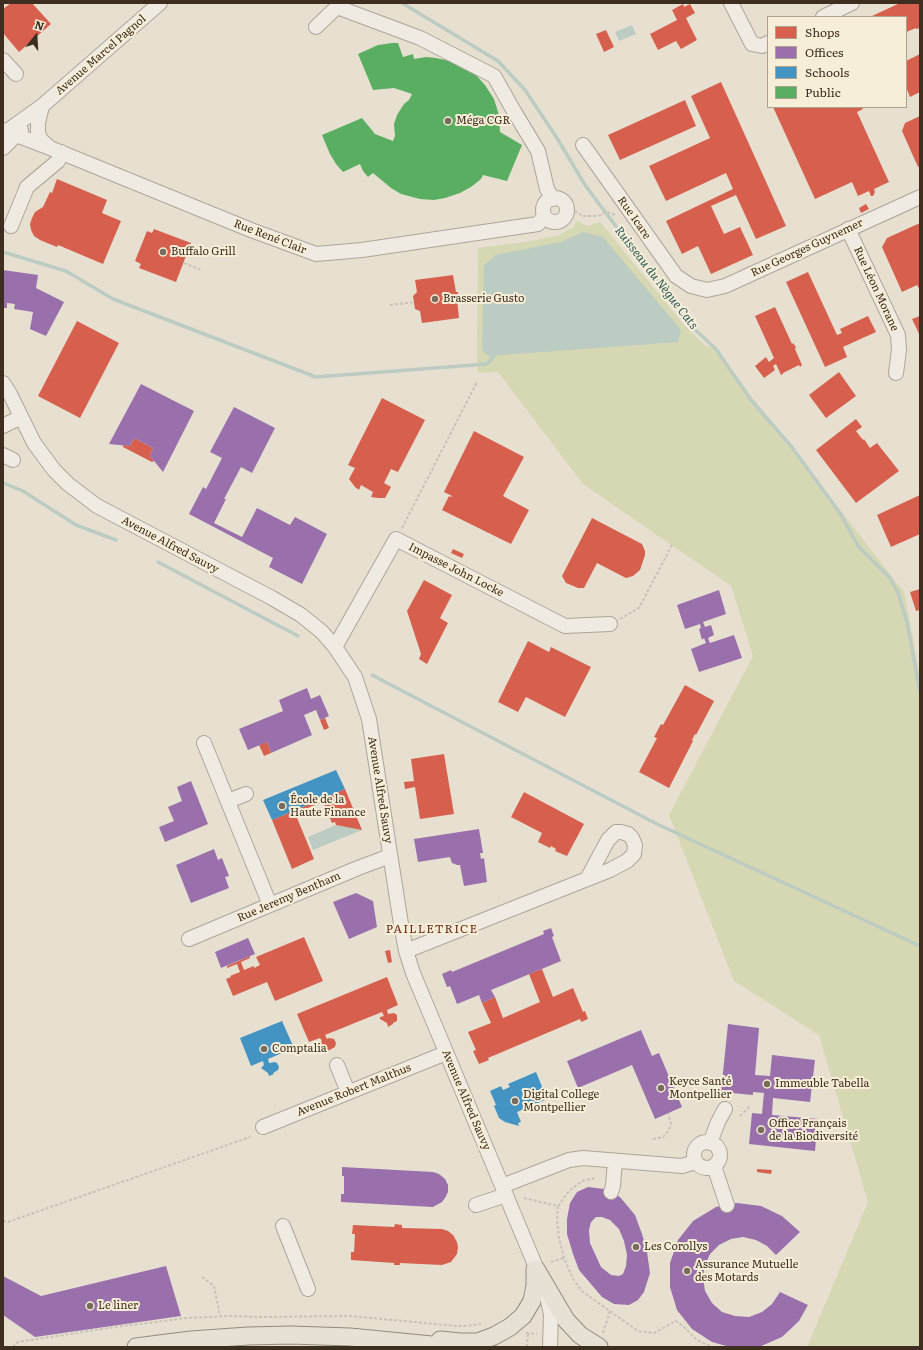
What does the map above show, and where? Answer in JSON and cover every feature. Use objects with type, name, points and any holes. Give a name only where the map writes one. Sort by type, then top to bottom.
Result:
[{"type":"main road","points":[[350,1338],[375,1336],[478,1342],[510,1326],[523,1316],[532,1301],[536,1286],[536,1269]]},
{"type":"main road","points":[[536,1269],[566,1320],[580,1335],[600,1342]]},
{"type":"main road","points":[[136,1347],[191,1340],[248,1336],[298,1335],[452,1347]]},
{"type":"main road","points":[[312,1347],[320,1347]]},
{"type":"street","name":"Avenue Marcel Pagnol","points":[[3,148],[6,131],[42,106],[160,3]]},
{"type":"street","points":[[731,3],[752,44],[762,46],[767,44]]},
{"type":"street","points":[[825,16],[852,3]]},
{"type":"street","points":[[316,27],[337,7],[420,38],[494,76],[538,151],[547,189],[553,199]]},
{"type":"street","points":[[3,60],[16,74]]},
{"type":"street","name":"Rue René Clair","points":[[42,106],[38,123],[38,133],[41,140],[56,150]]},
{"type":"street","name":"Rue René Clair","points":[[6,131],[251,230],[316,254],[362,250],[538,224],[544,216]]},
{"type":"street","name":"Rue René Clair","points":[[3,148],[19,142],[56,150]]},
{"type":"street","name":"Rue Icare","points":[[583,145],[676,276],[691,286]]},
{"type":"street","points":[[11,226],[27,187],[58,161],[56,150]]},
{"type":"street","name":"Rue Georges Guynemer","points":[[691,286],[707,290],[725,286],[920,197]]},
{"type":"street","points":[[550,200],[561,200],[566,206],[566,214],[561,220],[554,222],[544,216],[544,205],[550,200]]},
{"type":"street","name":"Rue Léon Morane","points":[[848,229],[898,335],[899,350],[896,373]]},
{"type":"street","name":"Avenue Alfred Sauvy","points":[[3,383],[34,442],[54,470],[68,484],[97,506],[301,614],[322,632],[335,647],[355,677],[369,719],[406,951],[413,973],[546,1292],[551,1315],[550,1347]]},
{"type":"street","points":[[3,426],[21,417]]},
{"type":"street","name":"Impasse John Locke","points":[[335,647],[396,539],[566,626],[610,624]]},
{"type":"street","points":[[204,743],[270,905]]},
{"type":"street","points":[[228,801],[246,794]]},
{"type":"street","name":"Rue Jeremy Bentham","points":[[189,939],[390,856]]},
{"type":"street","points":[[406,951],[587,879]]},
{"type":"street","name":"Avenue Robert Malthus","points":[[263,1127],[446,1053]]},
{"type":"street","points":[[337,1065],[348,1092]]},
{"type":"street","points":[[710,1143],[725,1109]]},
{"type":"street","points":[[706,1142],[710,1143],[717,1147],[719,1151],[719,1160],[710,1168],[701,1168],[695,1162],[694,1153],[698,1146],[706,1142]]},
{"type":"street","points":[[476,1205],[569,1160],[583,1158],[682,1166],[695,1162]]},
{"type":"street","points":[[611,1192],[613,1186],[615,1161]]},
{"type":"street","points":[[714,1166],[726,1205]]},
{"type":"street","points":[[283,1226],[308,1289]]},
{"type":"path","points":[[566,206],[583,216],[598,216],[606,212],[636,221]]},
{"type":"path","points":[[184,263],[201,270]]},
{"type":"path","points":[[390,305],[414,302]]},
{"type":"path","points":[[396,539],[477,382]]},
{"type":"path","points":[[610,624],[639,608],[672,545]]},
{"type":"path","points":[[740,1116],[750,1106]]},
{"type":"path","points":[[653,1139],[663,1137],[669,1130],[671,1123],[668,1113]]},
{"type":"path","points":[[3,1221],[8,1222],[250,1137]]},
{"type":"path","points":[[595,1178],[582,1181],[569,1191],[558,1206],[559,1238],[564,1258],[573,1279],[583,1292],[638,1331],[654,1333],[676,1321],[697,1340],[712,1347]]},
{"type":"path","points":[[524,1198],[558,1206]]},
{"type":"path","points":[[551,1262],[564,1258]]},
{"type":"path","points":[[202,1277],[214,1286],[219,1304],[220,1316]]},
{"type":"path","points":[[600,1342],[610,1311]]},
{"type":"path","points":[[527,1347],[528,1333]]},
{"type":"green space","points":[[577,221],[588,226],[600,222],[684,325],[706,346],[713,347],[904,592],[920,676],[920,1347],[807,1347],[868,1202],[819,1035],[734,981],[669,815],[753,656],[731,586],[583,484],[498,372],[478,373],[478,248],[557,236],[573,227]]},
{"type":"shaded area","points":[[632,25],[636,34],[619,41],[615,32]]},
{"type":"shaded area","points":[[583,232],[603,237],[681,330],[678,342],[489,356],[482,350],[484,265],[496,255],[561,242]]},
{"type":"shaded area","points":[[336,825],[362,830],[313,850],[308,837]]},
{"type":"building: Shops","points":[[11,3],[32,3],[51,24],[19,52],[3,33],[3,9]]},
{"type":"building: Shops","points":[[900,3],[920,3],[920,28],[907,32],[907,16],[872,16]]},
{"type":"building: Shops","points":[[683,4],[684,7],[690,4],[695,13],[686,18],[697,40],[681,49],[676,41],[658,50],[650,34],[677,20],[672,10]]},
{"type":"building: Shops","points":[[606,30],[614,47],[604,52],[596,34]]},
{"type":"building: Shops","points":[[920,54],[920,92],[910,97],[907,90],[907,60]]},
{"type":"building: Shops","points":[[721,82],[786,226],[756,239],[736,195],[711,206],[724,234],[740,227],[753,255],[711,274],[698,246],[682,254],[666,221],[733,189],[726,173],[666,201],[649,166],[710,138],[691,96]]},
{"type":"building: Shops","points":[[685,100],[696,126],[620,160],[608,135]]},
{"type":"building: Shops","points":[[773,108],[862,108],[857,112],[889,182],[874,189],[875,192],[873,196],[871,196],[869,191],[858,196],[852,182],[815,199]]},
{"type":"building: Shops","points":[[920,116],[920,166],[918,167],[902,131],[905,123]]},
{"type":"building: Shops","points":[[57,179],[107,200],[102,213],[121,221],[103,264],[58,245],[57,247],[34,236],[30,224],[32,218],[35,212],[43,207],[50,192],[52,193]]},
{"type":"building: Shops","points":[[866,204],[869,209],[861,213],[859,208]]},
{"type":"building: Shops","points":[[920,223],[920,290],[917,285],[902,292],[882,247],[887,238]]},
{"type":"building: Shops","name":"Buffalo Grill","points":[[154,229],[191,243],[176,282],[139,268],[141,264],[135,261],[147,231],[152,233]]},
{"type":"building: Shops","points":[[808,272],[837,335],[842,333],[840,329],[868,316],[876,332],[843,347],[847,357],[825,367],[786,282]]},
{"type":"building: Shops","name":"Brasserie Gusto","points":[[453,275],[456,292],[458,292],[459,299],[457,299],[459,318],[422,323],[420,311],[415,309],[413,296],[417,292],[415,280]]},
{"type":"building: Shops","points":[[775,307],[792,344],[793,343],[796,347],[795,349],[802,365],[800,367],[799,365],[781,375],[776,364],[773,366],[775,370],[764,378],[755,366],[766,357],[769,362],[774,358],[755,316]]},
{"type":"building: Shops","points":[[920,316],[920,336],[912,319]]},
{"type":"building: Shops","points":[[77,321],[119,343],[80,418],[38,396]]},
{"type":"building: Shops","points":[[839,372],[856,396],[826,418],[809,395]]},
{"type":"building: Shops","points":[[382,398],[425,420],[398,472],[391,469],[384,483],[391,487],[385,498],[379,498],[371,497],[373,492],[361,485],[359,490],[355,487],[349,479],[355,468],[348,465]]},
{"type":"building: Shops","points":[[856,419],[862,427],[856,431],[863,440],[864,439],[870,448],[877,443],[899,471],[856,503],[816,450]]},
{"type":"building: Shops","points":[[474,431],[524,457],[503,496],[529,510],[511,544],[442,510],[449,496],[452,496],[444,492]]},
{"type":"building: Shops","points":[[134,438],[153,448],[150,456],[154,461],[152,462],[123,447],[123,445],[130,446]]},
{"type":"building: Shops","points":[[920,495],[920,534],[891,547],[877,515]]},
{"type":"building: Shops","points":[[592,518],[642,544],[645,555],[640,570],[633,576],[626,578],[597,563],[584,588],[578,588],[566,583],[562,576]]},
{"type":"building: Shops","points":[[453,549],[464,554],[462,558],[451,553]]},
{"type":"building: Shops","points":[[424,580],[452,595],[440,618],[448,623],[427,664],[419,659],[421,654],[407,611]]},
{"type":"building: Shops","points":[[920,589],[920,610],[916,611],[910,592]]},
{"type":"building: Shops","points":[[528,641],[549,652],[551,647],[591,667],[565,717],[526,697],[518,712],[498,702]]},
{"type":"building: Shops","points":[[685,685],[714,701],[696,735],[695,734],[692,740],[693,741],[669,788],[639,772],[657,738],[654,737],[661,724],[663,725]]},
{"type":"building: Shops","points":[[325,718],[329,728],[324,730],[320,720]]},
{"type":"building: Shops","points":[[267,742],[271,753],[264,756],[259,745]]},
{"type":"building: Shops","points":[[444,754],[454,814],[420,819],[415,787],[405,789],[404,782],[414,781],[411,759]]},
{"type":"building: Shops","points":[[345,789],[362,830],[336,825],[335,822],[332,823],[323,802],[295,813],[314,859],[292,869],[272,820]]},
{"type":"building: Shops","points":[[524,792],[584,824],[567,856],[555,851],[556,849],[551,846],[550,848],[538,842],[542,833],[511,817]]},
{"type":"building: Shops","points":[[304,937],[323,981],[275,1001],[267,982],[233,996],[226,979],[240,972],[237,964],[227,968],[227,966],[250,956],[250,958],[241,962],[244,970],[254,966],[254,968],[260,965],[256,957]]},
{"type":"building: Shops","points":[[390,950],[392,962],[388,963],[385,951]]},
{"type":"building: Shops","points":[[542,969],[553,997],[573,988],[583,1012],[585,1011],[588,1019],[581,1022],[580,1019],[488,1058],[489,1060],[479,1064],[473,1051],[476,1050],[468,1032],[491,1023],[482,1003],[495,997],[503,1018],[540,1002],[529,974]]},
{"type":"building: Shops","points":[[387,977],[398,1005],[387,1010],[388,1014],[394,1013],[397,1015],[397,1021],[388,1027],[387,1023],[380,1019],[380,1017],[384,1016],[382,1012],[325,1035],[327,1039],[334,1039],[336,1043],[335,1047],[326,1052],[325,1049],[318,1044],[322,1041],[320,1038],[309,1042],[297,1014]]},
{"type":"building: Shops","points":[[757,1169],[772,1170],[771,1174],[757,1172]]},
{"type":"building: Shops","points":[[395,1224],[402,1225],[402,1228],[442,1229],[448,1231],[453,1235],[457,1242],[457,1254],[451,1262],[442,1265],[400,1263],[400,1265],[394,1265],[394,1263],[351,1260],[351,1252],[354,1252],[355,1234],[352,1234],[353,1225],[394,1227]]},
{"type":"building: Offices","points":[[3,270],[38,275],[36,288],[64,302],[46,336],[30,329],[33,312],[14,309],[15,304],[7,303],[7,308],[3,308]]},
{"type":"building: Offices","points":[[141,384],[194,411],[163,472],[150,456],[153,448],[134,438],[130,446],[109,444]]},
{"type":"building: Offices","points":[[234,407],[275,428],[252,473],[241,467],[224,499],[226,499],[214,523],[242,537],[257,508],[290,525],[295,517],[327,534],[302,584],[269,567],[273,558],[189,514],[203,487],[206,489],[222,458],[210,452]]},
{"type":"building: Offices","points":[[719,590],[726,614],[703,622],[705,627],[711,625],[714,635],[708,638],[710,643],[734,635],[742,658],[699,672],[691,649],[706,643],[704,638],[702,640],[699,629],[701,628],[700,624],[685,629],[677,605]]},
{"type":"building: Offices","points":[[307,688],[311,699],[320,695],[329,716],[320,720],[316,710],[304,715],[312,735],[271,753],[267,742],[248,750],[239,729],[283,711],[279,700]]},
{"type":"building: Offices","points":[[191,781],[208,824],[165,842],[159,827],[174,821],[168,807],[182,801],[177,787]]},
{"type":"building: Offices","points":[[479,829],[483,853],[480,853],[481,859],[484,858],[487,882],[464,886],[460,865],[452,863],[450,857],[418,862],[414,839]]},
{"type":"building: Offices","points":[[214,849],[218,860],[222,858],[229,876],[225,877],[229,888],[191,903],[176,865]]},
{"type":"building: Offices","points":[[356,893],[373,901],[377,927],[349,939],[333,902]]},
{"type":"building: Offices","points":[[551,928],[554,936],[552,937],[561,961],[491,990],[495,997],[482,1003],[479,995],[457,1004],[450,986],[447,987],[442,974],[451,970],[452,972],[544,934],[543,931]]},
{"type":"building: Offices","points":[[248,938],[255,954],[221,968],[215,952]]},
{"type":"building: Offices","name":"Immeuble Tabella","points":[[728,1024],[759,1028],[755,1075],[770,1076],[772,1055],[815,1060],[810,1102],[773,1098],[772,1115],[818,1119],[815,1151],[749,1144],[752,1113],[762,1114],[764,1093],[753,1092],[753,1095],[721,1092]]},
{"type":"building: Offices","points":[[641,1030],[652,1056],[659,1053],[682,1107],[655,1119],[632,1065],[578,1088],[567,1061]]},
{"type":"building: Offices","points":[[342,1167],[433,1172],[439,1174],[445,1179],[448,1185],[448,1192],[442,1202],[433,1207],[341,1202],[341,1194],[344,1194],[344,1176],[342,1176]]},
{"type":"building: Offices","name":"Les Corollys","points":[[588,1187],[604,1189],[620,1197],[635,1215],[647,1252],[650,1273],[644,1292],[638,1300],[629,1305],[614,1304],[602,1297],[579,1270],[567,1234],[567,1219],[570,1203],[577,1192]],"holes":[[[596,1217],[602,1217],[610,1220],[619,1229],[624,1241],[627,1255],[626,1266],[623,1274],[619,1276],[611,1275],[601,1267],[590,1243],[589,1230],[591,1222]]]},
{"type":"building: Offices","name":"Assurance Mutuelle des Motards","points":[[737,1203],[761,1206],[782,1216],[800,1232],[776,1255],[767,1246],[756,1240],[743,1237],[731,1239],[719,1245],[710,1254],[705,1265],[703,1277],[705,1291],[712,1303],[722,1312],[735,1316],[749,1317],[762,1312],[772,1304],[780,1292],[808,1305],[799,1321],[782,1337],[759,1347],[730,1347],[712,1342],[692,1329],[677,1310],[670,1287],[670,1263],[678,1240],[693,1221],[716,1207]]},
{"type":"building: Offices","name":"Le liner","points":[[166,1266],[181,1316],[35,1337],[3,1315],[3,1276],[41,1296]]},
{"type":"building: Schools","points":[[336,770],[345,789],[272,820],[263,800]]},
{"type":"building: Schools","points":[[282,1021],[294,1048],[268,1059],[269,1063],[275,1062],[279,1067],[278,1070],[273,1073],[274,1074],[269,1076],[268,1073],[261,1068],[264,1065],[263,1061],[251,1066],[240,1038]]},
{"type":"building: Schools","points":[[536,1072],[547,1099],[517,1112],[521,1122],[518,1123],[519,1126],[505,1122],[499,1118],[494,1106],[496,1105],[490,1091],[501,1086],[503,1090],[510,1087],[508,1084]]},
{"type":"building: Public","name":"Méga CGR","points":[[398,43],[403,57],[413,54],[414,59],[426,57],[450,61],[475,74],[485,85],[494,99],[499,115],[500,132],[522,145],[507,181],[483,175],[481,179],[471,187],[460,193],[434,200],[420,199],[401,194],[373,173],[368,177],[360,164],[343,172],[336,164],[322,135],[362,118],[375,134],[393,141],[395,136],[394,124],[397,115],[412,94],[394,88],[373,90],[358,54],[378,45]]},
{"type":"waterway","name":"Ruisseau du Nègue Cats","points":[[402,3],[498,61],[525,90],[557,138],[585,185],[690,325],[716,349],[751,400],[791,446],[840,513],[858,546],[890,578],[898,593],[907,622],[920,693]]},
{"type":"waterway","points":[[3,252],[66,271],[113,299],[316,377],[487,364],[494,356]]},
{"type":"waterway","points":[[3,483],[23,491],[76,525],[116,540]]},
{"type":"waterway","points":[[158,562],[298,636]]},
{"type":"waterway","points":[[372,675],[657,824],[920,946]]},
{"type":"place","name":"Méga CGR","points":[[448,121]]},
{"type":"place","name":"Buffalo Grill","points":[[163,252]]},
{"type":"place","name":"Brasserie Gusto","points":[[435,299]]},
{"type":"place","name":"École de la Haute Finance","points":[[282,806]]},
{"type":"place","name":"Comptalia","points":[[264,1049]]},
{"type":"place","name":"Immeuble Tabella","points":[[767,1084]]},
{"type":"place","name":"Keyce Santé Montpellier","points":[[661,1088]]},
{"type":"place","name":"Digital College Montpellier","points":[[515,1101]]},
{"type":"place","name":"Office Français de la Biodiversité","points":[[761,1130]]},
{"type":"place","name":"Les Corollys","points":[[636,1247]]},
{"type":"place","name":"Assurance Mutuelle des Motards","points":[[687,1271]]},
{"type":"place","name":"Le liner","points":[[90,1306]]},
{"type":"district","name":"PAILLETRICE","points":[[432,929]]}]
